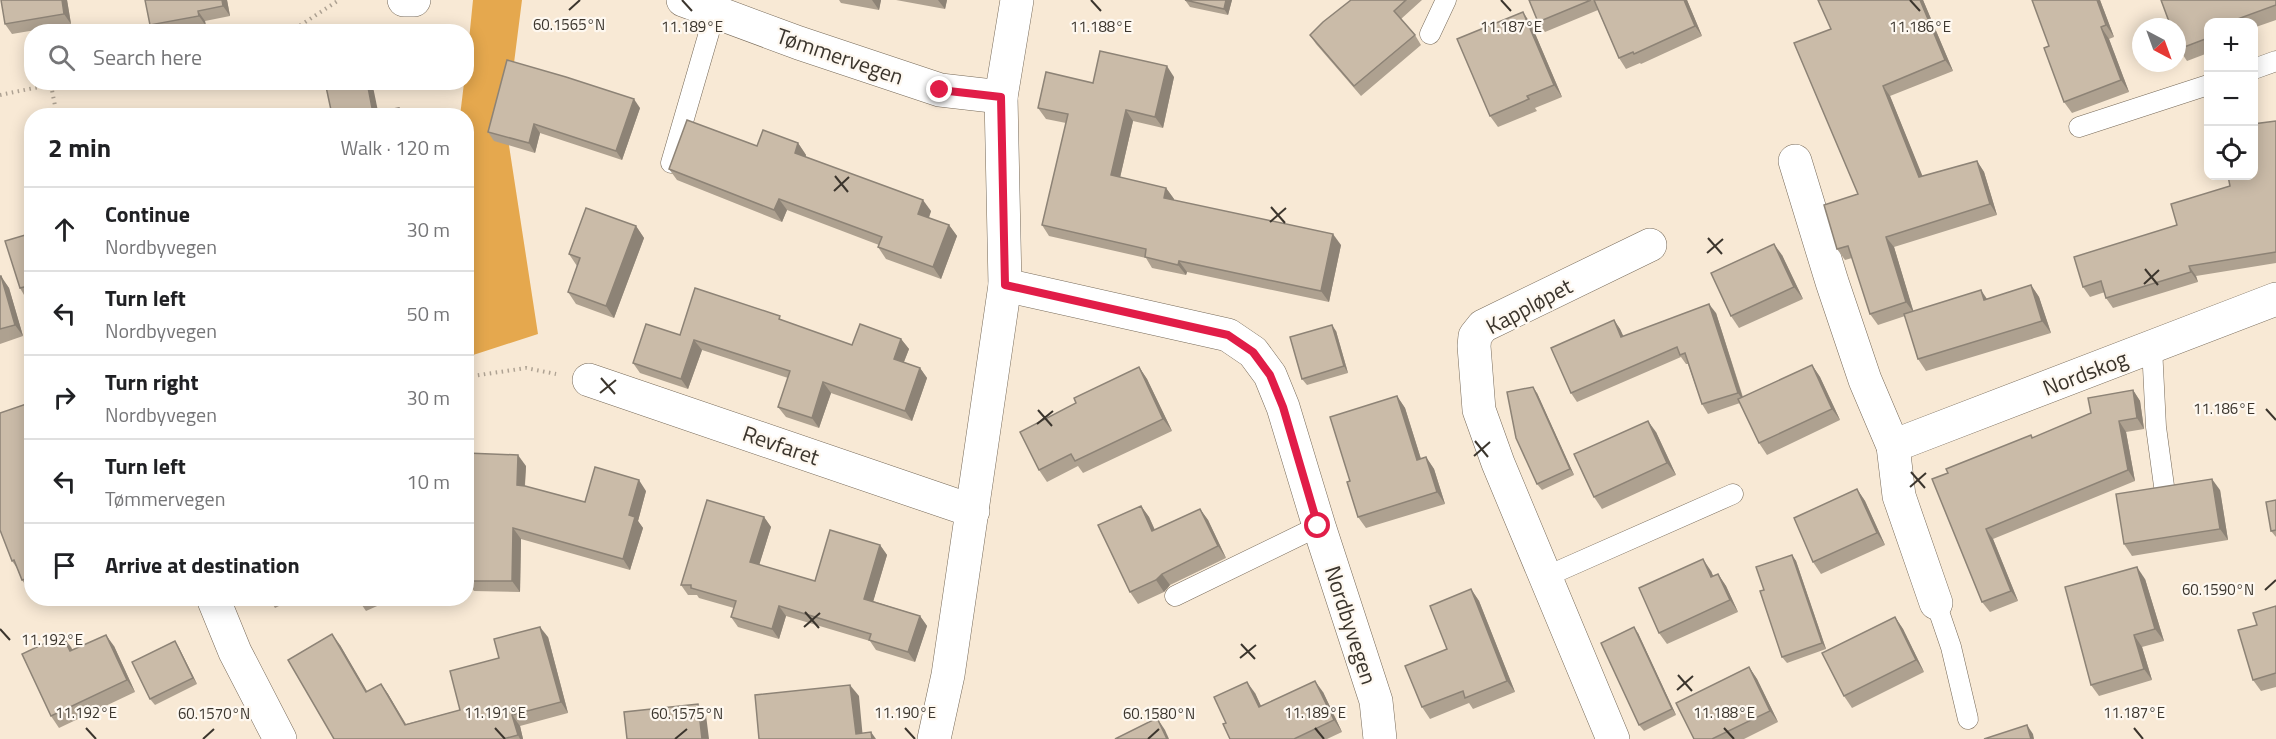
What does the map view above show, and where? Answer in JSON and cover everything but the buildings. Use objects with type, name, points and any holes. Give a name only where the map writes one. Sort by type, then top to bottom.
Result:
[{"type":"street","points":[[404,0],[414,0]]},
{"type":"street","name":"Tømmervegen","points":[[683,0],[799,43],[940,90],[1001,97]]},
{"type":"street","points":[[934,739],[948,675],[1005,285],[1001,97],[1017,0]]},
{"type":"street","points":[[1795,161],[1861,369],[1893,446],[1899,496],[1935,603]]},
{"type":"street","name":"Kappløpet","points":[[1613,739],[1498,463],[1479,410],[1474,346],[1475,336],[1483,326],[1650,245]]},
{"type":"street","name":"Nordbyvegen","points":[[1005,285],[1228,335],[1253,352],[1270,375],[1283,407],[1318,526],[1376,701],[1380,739]]},
{"type":"street","name":"Nordskog","points":[[1893,446],[2276,299]]},
{"type":"street","name":"Revfaret","points":[[590,380],[973,511]]},
{"type":"street","points":[[216,606],[235,652],[280,739]]},
{"type":"lane","points":[[1430,34],[1446,0]]},
{"type":"lane","points":[[671,163],[715,12]]},
{"type":"lane","points":[[2258,67],[2276,61]]},
{"type":"lane","points":[[2079,127],[2204,86]]},
{"type":"lane","points":[[2152,347],[2156,427],[2164,486]]},
{"type":"lane","points":[[1545,577],[1732,494]]},
{"type":"lane","points":[[1175,596],[1318,526]]},
{"type":"lane","points":[[1935,603],[1951,647],[1968,719]]},
{"type":"path","points":[[302,24],[339,0]]},
{"type":"path","points":[[0,95],[26,90]]},
{"type":"path","points":[[52,90],[55,108]]},
{"type":"path","points":[[474,376],[526,368],[590,380]]},
{"type":"shaded area","points":[[473,0],[522,0],[506,126],[538,334],[474,355],[474,108],[461,108],[463,90],[474,90],[474,24],[471,24]]},
{"type":"route","points":[[940,90],[1001,97],[1005,285],[1228,335],[1253,352],[1270,375],[1283,407],[1318,526]]}]
